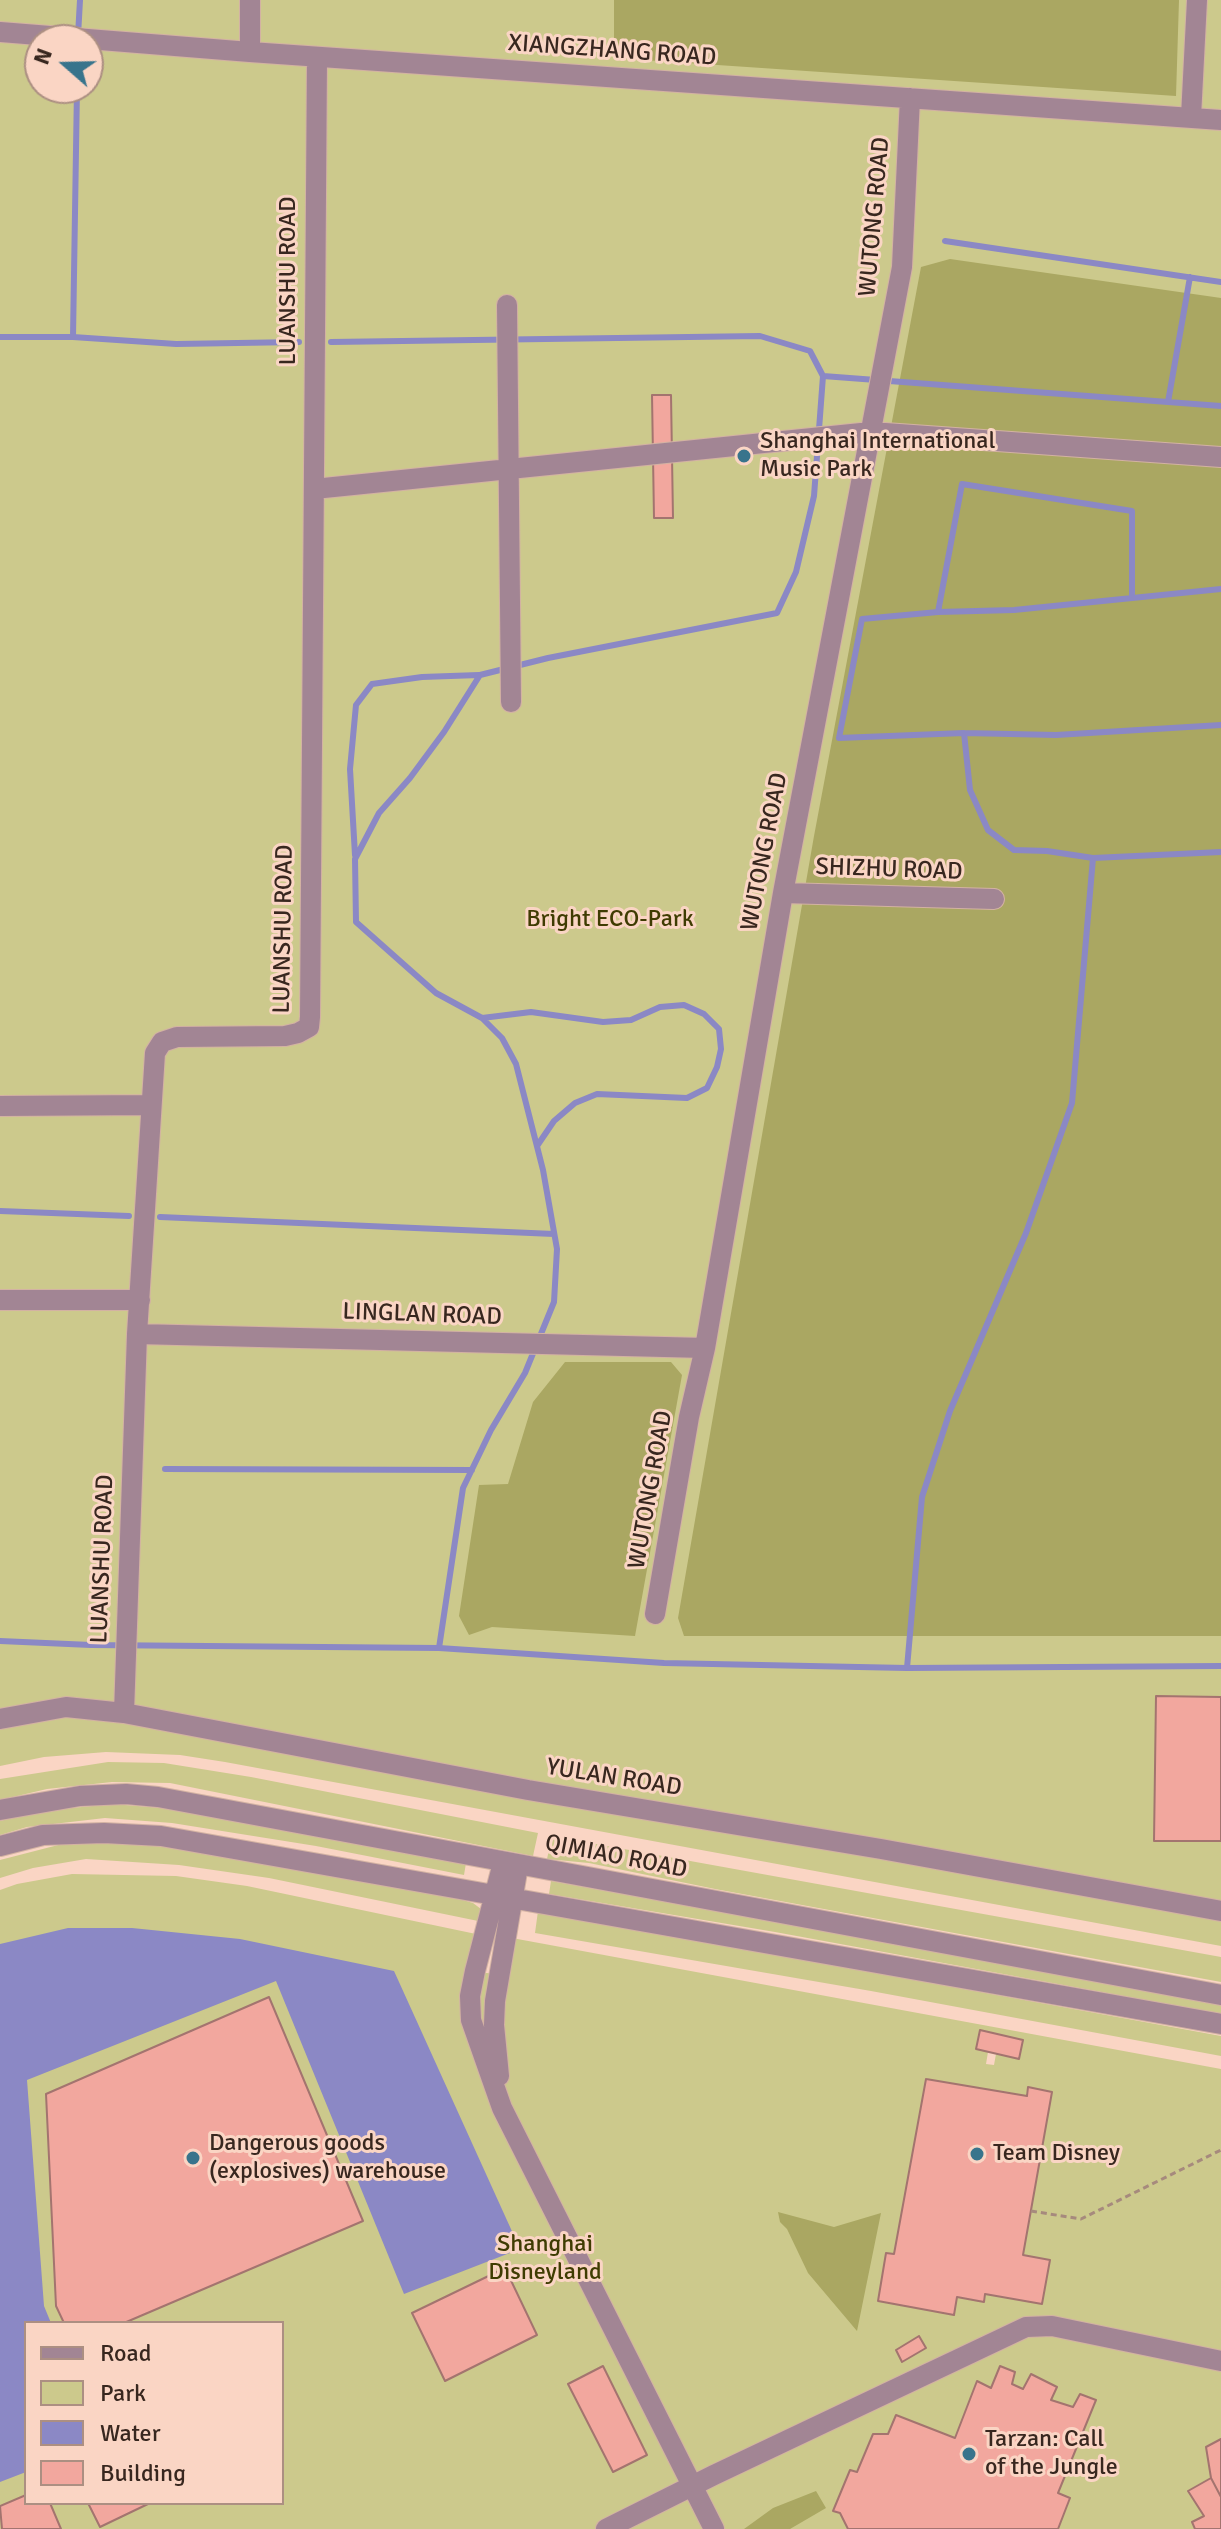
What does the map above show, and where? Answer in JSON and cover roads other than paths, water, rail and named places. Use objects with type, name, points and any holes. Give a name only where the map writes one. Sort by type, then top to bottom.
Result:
[{"type":"street","points":[[250,0],[250,52]]},
{"type":"street","points":[[1191,117],[1197,0]]},
{"type":"street","name":"XIANGZHANG ROAD","points":[[0,32],[24,34]]},
{"type":"street","name":"XIANGZHANG ROAD","points":[[104,40],[1221,120]]},
{"type":"street","name":"LUANSHU ROAD","points":[[124,1713],[137,1334],[155,1053],[162,1042],[177,1037],[285,1036],[309,1027],[317,57]]},
{"type":"street","name":"WUTONG ROAD","points":[[655,1614],[689,1417],[705,1348],[783,893],[902,267],[910,98]]},
{"type":"street","points":[[507,305],[511,702]]},
{"type":"street","points":[[314,489],[871,432],[1221,457]]},
{"type":"street","name":"SHIZHU ROAD","points":[[783,893],[994,899]]},
{"type":"street","points":[[0,1106],[151,1105]]},
{"type":"street","points":[[0,1300],[140,1300]]},
{"type":"street","name":"LINGLAN ROAD","points":[[137,1334],[705,1348]]},
{"type":"street","name":"YULAN ROAD","points":[[0,1719],[66,1707],[124,1713],[512,1788],[881,1849],[1221,1911]]},
{"type":"street","name":"QIMIAO ROAD","points":[[0,1810],[80,1796],[126,1794],[158,1797],[1221,1995]]},
{"type":"street","points":[[0,1846],[43,1835],[104,1833],[161,1836],[1221,2024]]},
{"type":"street","points":[[511,1864],[505,1896],[470,1996],[471,2020],[502,2108],[714,2529]]},
{"type":"street","points":[[606,2529],[1026,2327],[1052,2326],[1221,2361]]},
{"type":"water","points":[[68,1928],[132,1928],[240,1939],[394,1971],[520,2249],[404,2294],[276,1981],[27,2080],[44,2306],[50,2321],[24,2321],[24,2473],[0,2482],[0,1944]]},
{"type":"waterway","points":[[79,24],[80,0]]},
{"type":"waterway","points":[[73,337],[77,104]]},
{"type":"waterway","points":[[945,241],[1221,282]]},
{"type":"waterway","points":[[1168,402],[1190,277]]},
{"type":"waterway","points":[[331,342],[760,336],[810,351],[823,376],[814,496],[796,572],[777,613],[548,658],[480,675],[444,732],[379,813],[355,859],[356,922],[436,993],[482,1018],[502,1038],[516,1064],[543,1170],[557,1249],[554,1302],[525,1373],[491,1430],[463,1488],[439,1648]]},
{"type":"waterway","points":[[0,337],[73,337],[176,344],[299,342]]},
{"type":"waterway","points":[[823,376],[1221,406]]},
{"type":"waterway","points":[[0,1641],[91,1645],[439,1648],[664,1663],[907,1668],[922,1497],[950,1411],[1026,1233],[1072,1103],[1093,858],[1014,850],[988,830],[970,790],[964,733],[839,738],[862,619],[938,612],[962,484],[1132,511],[1132,598]]},
{"type":"waterway","points":[[938,612],[1014,610],[1221,589]]},
{"type":"waterway","points":[[355,855],[350,769],[356,705],[372,684],[422,677],[479,675]]},
{"type":"waterway","points":[[964,733],[1056,735],[1221,725]]},
{"type":"waterway","points":[[1093,858],[1221,852]]},
{"type":"waterway","points":[[482,1018],[531,1012],[603,1022],[631,1020],[660,1007],[684,1005],[704,1014],[719,1029],[721,1049],[707,1088],[687,1098],[597,1094],[575,1103],[554,1121],[537,1146]]},
{"type":"waterway","points":[[0,1211],[129,1216]]},
{"type":"waterway","points":[[160,1217],[554,1234]]},
{"type":"waterway","points":[[165,1469],[472,1470]]},
{"type":"waterway","points":[[907,1668],[1221,1666]]},
{"type":"place","name":"Shanghai International Music Park","points":[[744,456]]},
{"type":"place","name":"Team Disney","points":[[977,2154]]},
{"type":"place","name":"Dangerous goods (explosives) warehouse","points":[[193,2158]]},
{"type":"place","name":"Tarzan: Call of the Jungle","points":[[969,2454]]},
{"type":"park label","name":"Bright ECO-Park","points":[[610,920]]},
{"type":"park label","name":"Shanghai Disneyland","points":[[545,2259]]}]
